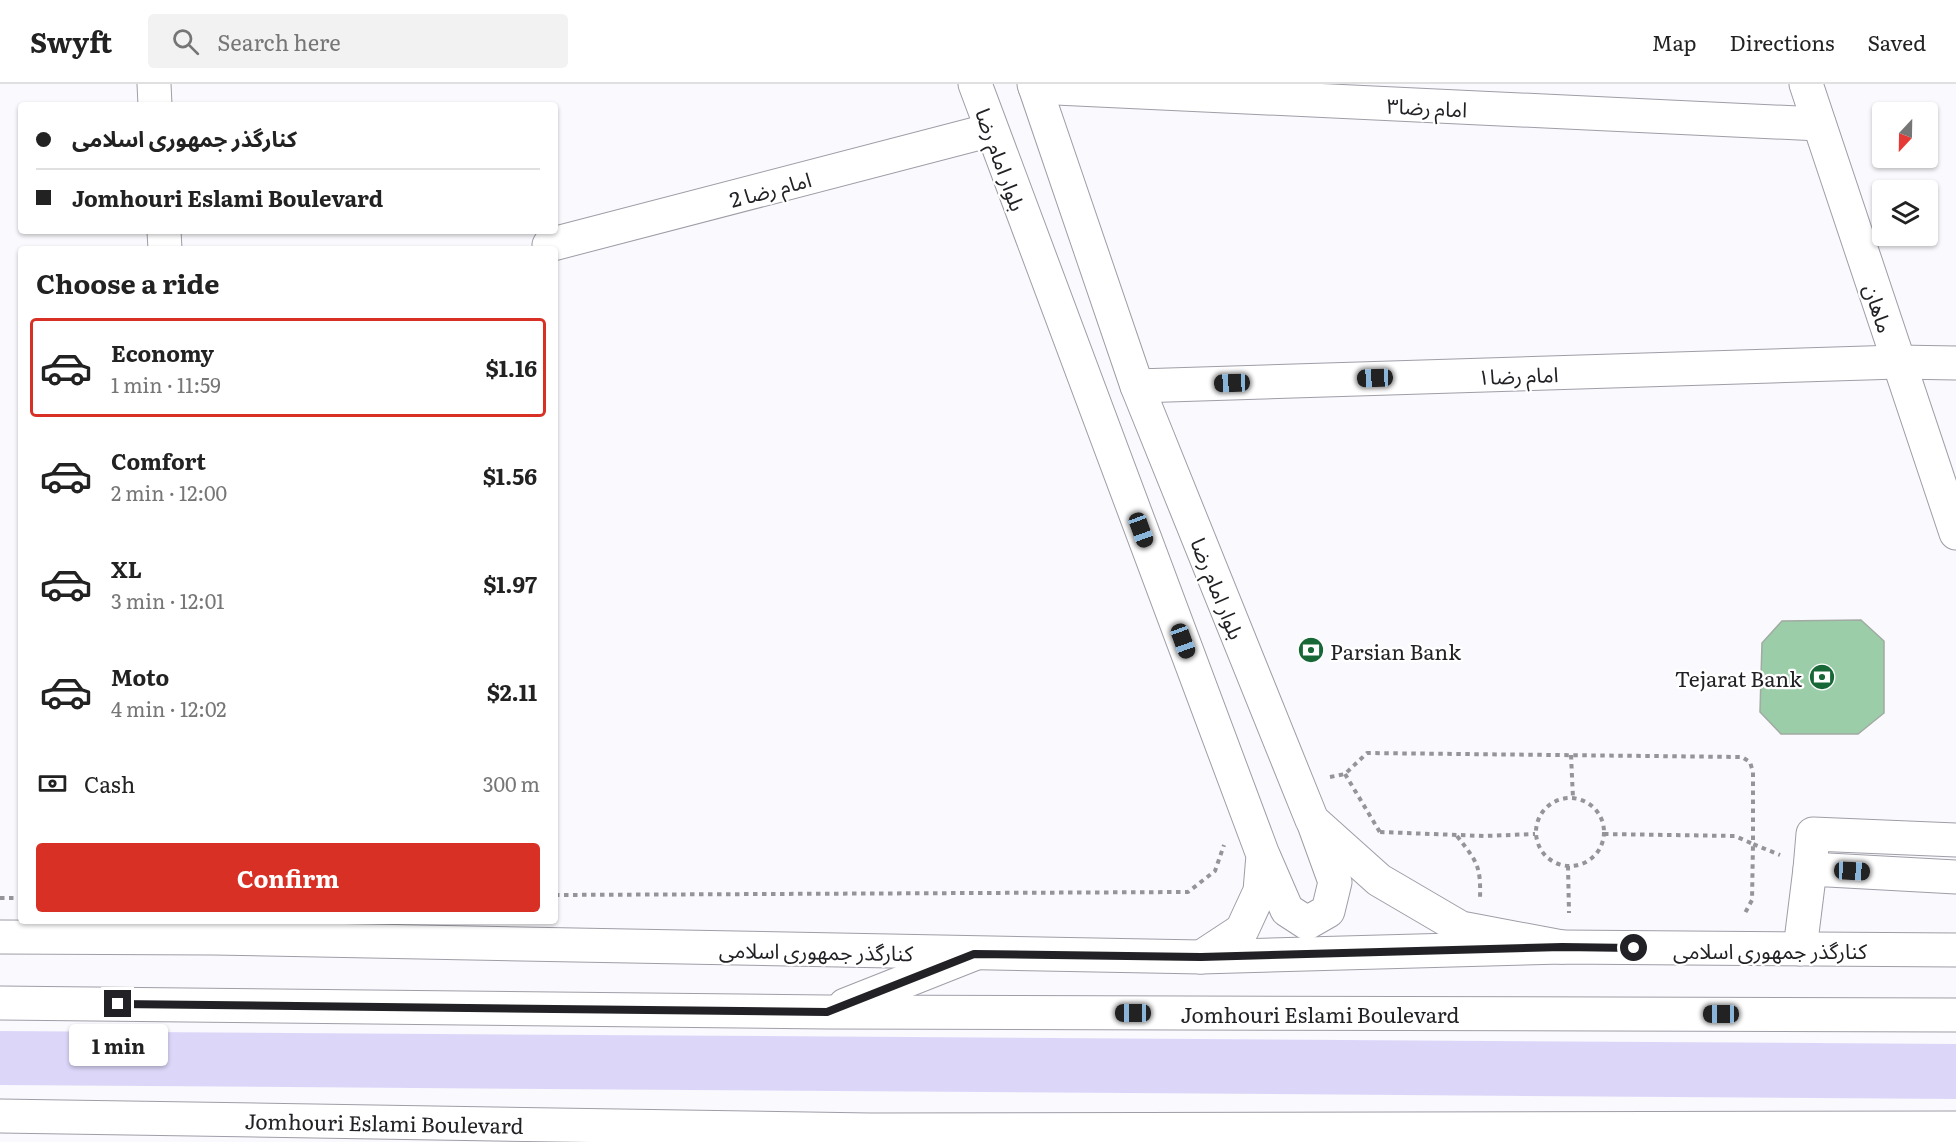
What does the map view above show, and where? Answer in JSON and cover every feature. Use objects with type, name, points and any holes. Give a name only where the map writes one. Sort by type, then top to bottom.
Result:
[{"type":"main road","points":[[154,84],[155,102]]},
{"type":"main road","name":"بلوار امام رضا","points":[[975,84],[1263,855],[1260,891],[1242,930],[1201,957]]},
{"type":"main road","name":"ماهان","points":[[1806,84],[1956,532]]},
{"type":"main road","name":"بلوار امام رضا","points":[[1035,86],[1137,386],[1312,820],[1379,880],[1461,928],[1562,947]]},
{"type":"main road","name":"امام رضا۳","points":[[1035,86],[1819,124]]},
{"type":"main road","name":"امام رضا 2","points":[[549,245],[991,130]]},
{"type":"main road","name":"امام رضا۱","points":[[1137,386],[1898,362],[1956,363]]},
{"type":"main road","points":[[1263,855],[1287,910],[1307,923],[1328,911],[1335,882],[1312,820]]},
{"type":"main road","points":[[1800,949],[1813,834],[1956,840]]},
{"type":"main road","points":[[1810,869],[1956,877]]},
{"type":"main road","name":"کنارگذر جمهوری اسلامی","points":[[0,937],[213,929],[974,954],[1201,957],[1562,947],[1956,950]]},
{"type":"main road","points":[[827,1012],[974,954]]},
{"type":"main road","name":"Jomhouri Eslami Boulevard","points":[[0,1003],[827,1012],[1956,1015]]},
{"type":"main road","name":"Jomhouri Eslami Boulevard","points":[[0,1116],[870,1130],[1956,1128]]},
{"type":"main road","points":[[870,1130],[900,1142]]},
{"type":"path","points":[[1384,839],[1345,774],[1367,753],[1742,757],[1750,762],[1753,772],[1752,900],[1745,915],[1739,918]]},
{"type":"path","points":[[1571,755],[1574,798]]},
{"type":"path","points":[[1561,798],[1574,798],[1584,800],[1599,814],[1604,834],[1597,854],[1578,865],[1568,866],[1549,859],[1537,844],[1535,834],[1542,811],[1561,798]]},
{"type":"path","points":[[1380,832],[1457,835],[1535,834]]},
{"type":"path","points":[[1604,834],[1735,836],[1753,844]]},
{"type":"path","points":[[1457,835],[1477,861],[1480,878],[1480,904],[1471,899]]},
{"type":"path","points":[[1568,866],[1568,906]]},
{"type":"path","points":[[558,895],[1188,892]]},
{"type":"path","points":[[0,898],[18,898]]},
{"type":"shaded area","points":[[0,1031],[1956,1044],[1956,1099],[0,1085]]},
{"type":"building","name":"Tejarat Bank","points":[[1861,620],[1884,641],[1884,713],[1858,734],[1781,734],[1760,712],[1762,643],[1782,621]]},
{"type":"place","name":"Parsian Bank","points":[[1311,650]]},
{"type":"place","name":"Tejarat Bank","points":[[1822,677]]},
{"type":"route","points":[[118,1004],[827,1012],[974,954],[1201,957],[1562,947],[1634,948]]}]
